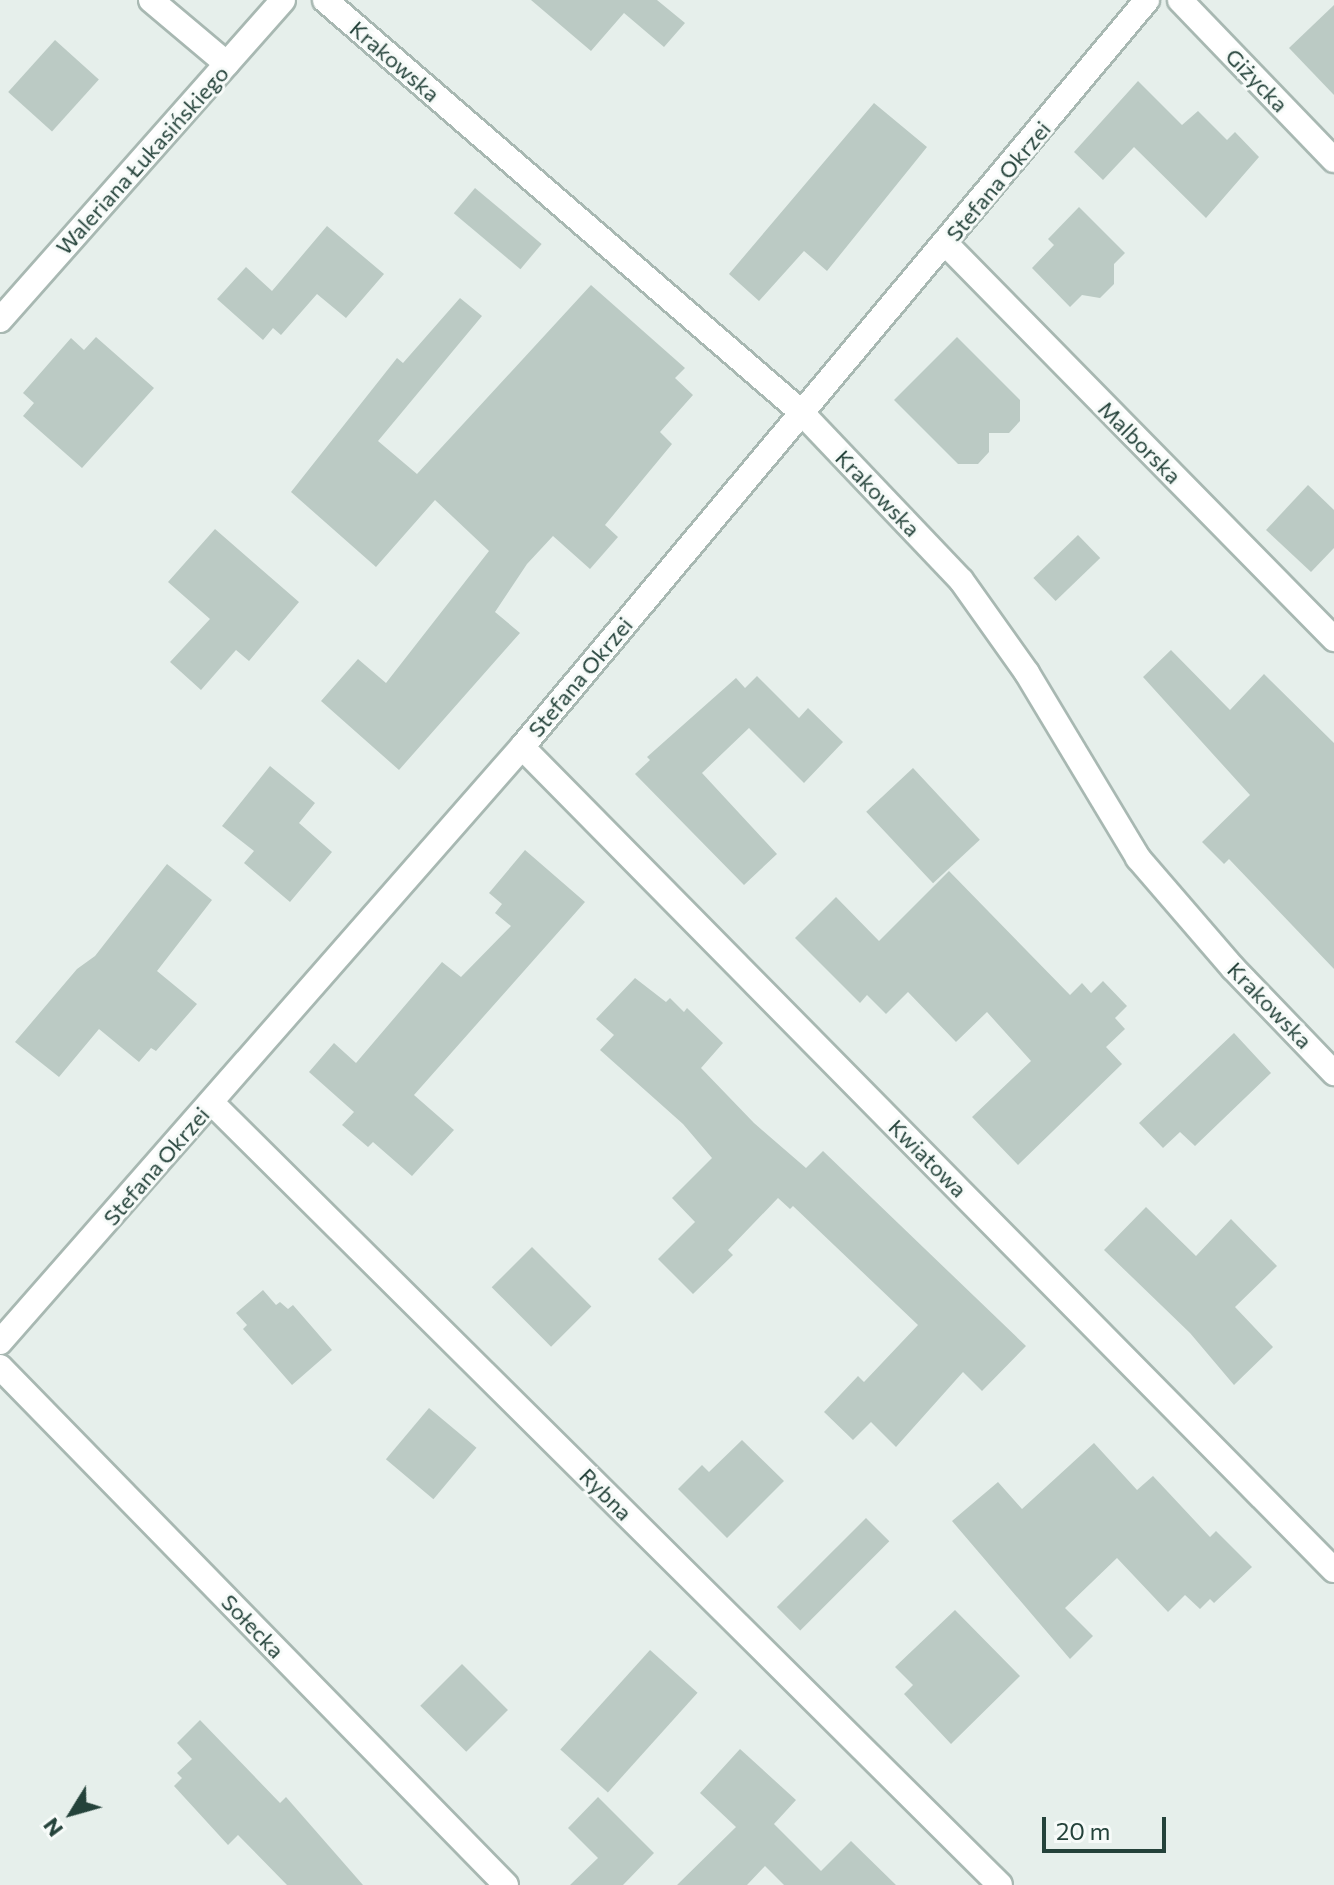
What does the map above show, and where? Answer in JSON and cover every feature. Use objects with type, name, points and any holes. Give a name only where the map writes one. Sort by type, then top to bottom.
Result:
[{"type":"street","points":[[151,0],[227,64]]},
{"type":"street","name":"Waleriana Łukasińskiego","points":[[0,320],[283,0]]},
{"type":"street","name":"Krakowska","points":[[325,0],[800,411],[961,580],[1027,673],[1138,858],[1233,968],[1334,1073]]},
{"type":"street","name":"Stefana Okrzei","points":[[0,1342],[522,747],[800,411],[946,244],[1147,0]]},
{"type":"street","name":"Giżycka","points":[[1180,0],[1334,160]]},
{"type":"street","name":"Malborska","points":[[946,244],[1334,639]]},
{"type":"street","name":"Kwiatowa","points":[[522,747],[1334,1570]]},
{"type":"street","name":"Rybna","points":[[212,1103],[1000,1885]]},
{"type":"street","name":"Sołecka","points":[[0,1367],[506,1885]]},
{"type":"building","points":[[531,0],[657,0],[685,23],[664,47],[624,13],[591,51]]},
{"type":"building","points":[[1334,5],[1334,95],[1289,48]]},
{"type":"building","points":[[55,40],[99,79],[52,131],[8,92]]},
{"type":"building","points":[[1138,81],[1182,125],[1198,111],[1227,140],[1235,132],[1259,157],[1206,218],[1134,147],[1103,180],[1074,152]]},
{"type":"building","points":[[874,103],[927,147],[827,271],[804,251],[759,301],[729,274]]},
{"type":"building","points":[[475,188],[542,244],[520,269],[454,213]]},
{"type":"building","points":[[1079,207],[1125,253],[1114,264],[1114,284],[1100,298],[1082,295],[1070,307],[1032,268],[1054,245],[1048,239]]},
{"type":"building","points":[[327,226],[384,274],[346,318],[317,294],[281,335],[273,328],[263,340],[217,299],[246,267],[272,291]]},
{"type":"building","points":[[591,285],[685,368],[675,378],[693,395],[660,432],[672,444],[605,525],[618,537],[590,569],[553,536],[527,564],[495,612],[520,633],[399,770],[321,701],[358,659],[386,683],[489,551],[435,500],[376,567],[291,492],[397,358],[403,363],[460,298],[482,316],[378,441],[417,474]]},
{"type":"building","points":[[96,337],[154,388],[82,468],[23,416],[34,403],[23,393],[71,338],[84,350]]},
{"type":"building","points":[[957,337],[1020,400],[1020,421],[1009,433],[989,433],[989,452],[978,464],[958,464],[894,400]]},
{"type":"building","points":[[1308,485],[1334,510],[1334,548],[1311,572],[1266,530]]},
{"type":"building","points":[[215,529],[299,602],[249,661],[236,650],[201,690],[170,662],[210,619],[168,582]]},
{"type":"building","points":[[1078,535],[1100,558],[1056,601],[1033,578]]},
{"type":"building","points":[[1171,650],[1230,710],[1264,674],[1334,743],[1334,969],[1229,859],[1224,864],[1202,842],[1250,795],[1143,677]]},
{"type":"building","points":[[757,676],[799,718],[808,708],[843,742],[804,783],[749,728],[702,773],[777,854],[744,885],[635,774],[650,760],[647,757],[736,678],[745,688]]},
{"type":"building","points":[[270,766],[315,803],[299,823],[332,852],[290,902],[244,863],[254,851],[222,826]]},
{"type":"building","points":[[913,768],[980,840],[933,883],[866,812]]},
{"type":"building","points":[[525,850],[585,902],[414,1095],[454,1130],[412,1176],[373,1142],[368,1147],[342,1125],[354,1112],[309,1072],[334,1043],[356,1063],[442,962],[461,977],[511,926],[495,913],[502,904],[489,893]]},
{"type":"building","points":[[167,864],[212,900],[157,971],[197,1004],[156,1051],[151,1048],[139,1062],[99,1029],[59,1077],[15,1042],[77,969],[95,956]]},
{"type":"building","points":[[949,871],[1070,995],[1082,983],[1091,993],[1103,981],[1127,1006],[1115,1018],[1125,1029],[1106,1047],[1122,1064],[1018,1165],[972,1117],[1031,1061],[987,1012],[956,1042],[908,992],[886,1014],[867,995],[860,1003],[795,938],[836,897],[879,941]]},
{"type":"building","points":[[635,978],[666,1002],[670,998],[684,1012],[687,1008],[723,1043],[701,1068],[754,1123],[806,1168],[823,1151],[1026,1346],[982,1391],[963,1372],[896,1447],[871,1422],[853,1440],[824,1412],[858,1376],[864,1382],[918,1325],[793,1206],[790,1209],[778,1198],[728,1250],[733,1255],[693,1294],[658,1259],[695,1222],[672,1198],[712,1158],[683,1124],[600,1050],[614,1035],[596,1019]]},
{"type":"building","points":[[1234,1033],[1271,1073],[1195,1146],[1180,1132],[1163,1148],[1139,1123]]},
{"type":"building","points":[[1146,1207],[1196,1256],[1231,1219],[1277,1266],[1235,1307],[1273,1347],[1234,1385],[1190,1333],[1104,1250]]},
{"type":"building","points":[[532,1247],[591,1306],[551,1347],[492,1287]]},
{"type":"building","points":[[263,1290],[276,1305],[280,1302],[288,1309],[293,1305],[332,1350],[292,1385],[243,1329],[247,1325],[236,1313]]},
{"type":"building","points":[[429,1408],[476,1448],[433,1499],[386,1459]]},
{"type":"building","points":[[742,1440],[784,1481],[727,1538],[678,1489],[702,1465],[709,1472]]},
{"type":"building","points":[[1094,1443],[1137,1490],[1153,1476],[1210,1537],[1216,1531],[1252,1567],[1214,1603],[1210,1599],[1200,1609],[1185,1595],[1168,1612],[1117,1558],[1065,1608],[1093,1636],[1070,1659],[952,1521],[998,1482],[1022,1509]]},
{"type":"building","points":[[866,1518],[889,1541],[800,1630],[777,1607]]},
{"type":"building","points":[[955,1610],[1020,1676],[951,1744],[904,1694],[913,1685],[895,1667]]},
{"type":"building","points":[[650,1650],[698,1693],[608,1792],[560,1750]]},
{"type":"building","points":[[462,1664],[508,1710],[466,1752],[420,1706]]},
{"type":"building","points":[[200,1720],[280,1803],[286,1797],[363,1885],[287,1885],[238,1835],[228,1845],[174,1786],[182,1778],[177,1773],[192,1759],[177,1743]]},
{"type":"building","points":[[740,1749],[796,1800],[774,1824],[821,1871],[851,1841],[896,1885],[784,1885],[765,1866],[747,1885],[677,1885],[736,1827],[700,1793]]},
{"type":"building","points":[[598,1797],[654,1853],[623,1885],[570,1885],[598,1858],[568,1828]]}]
